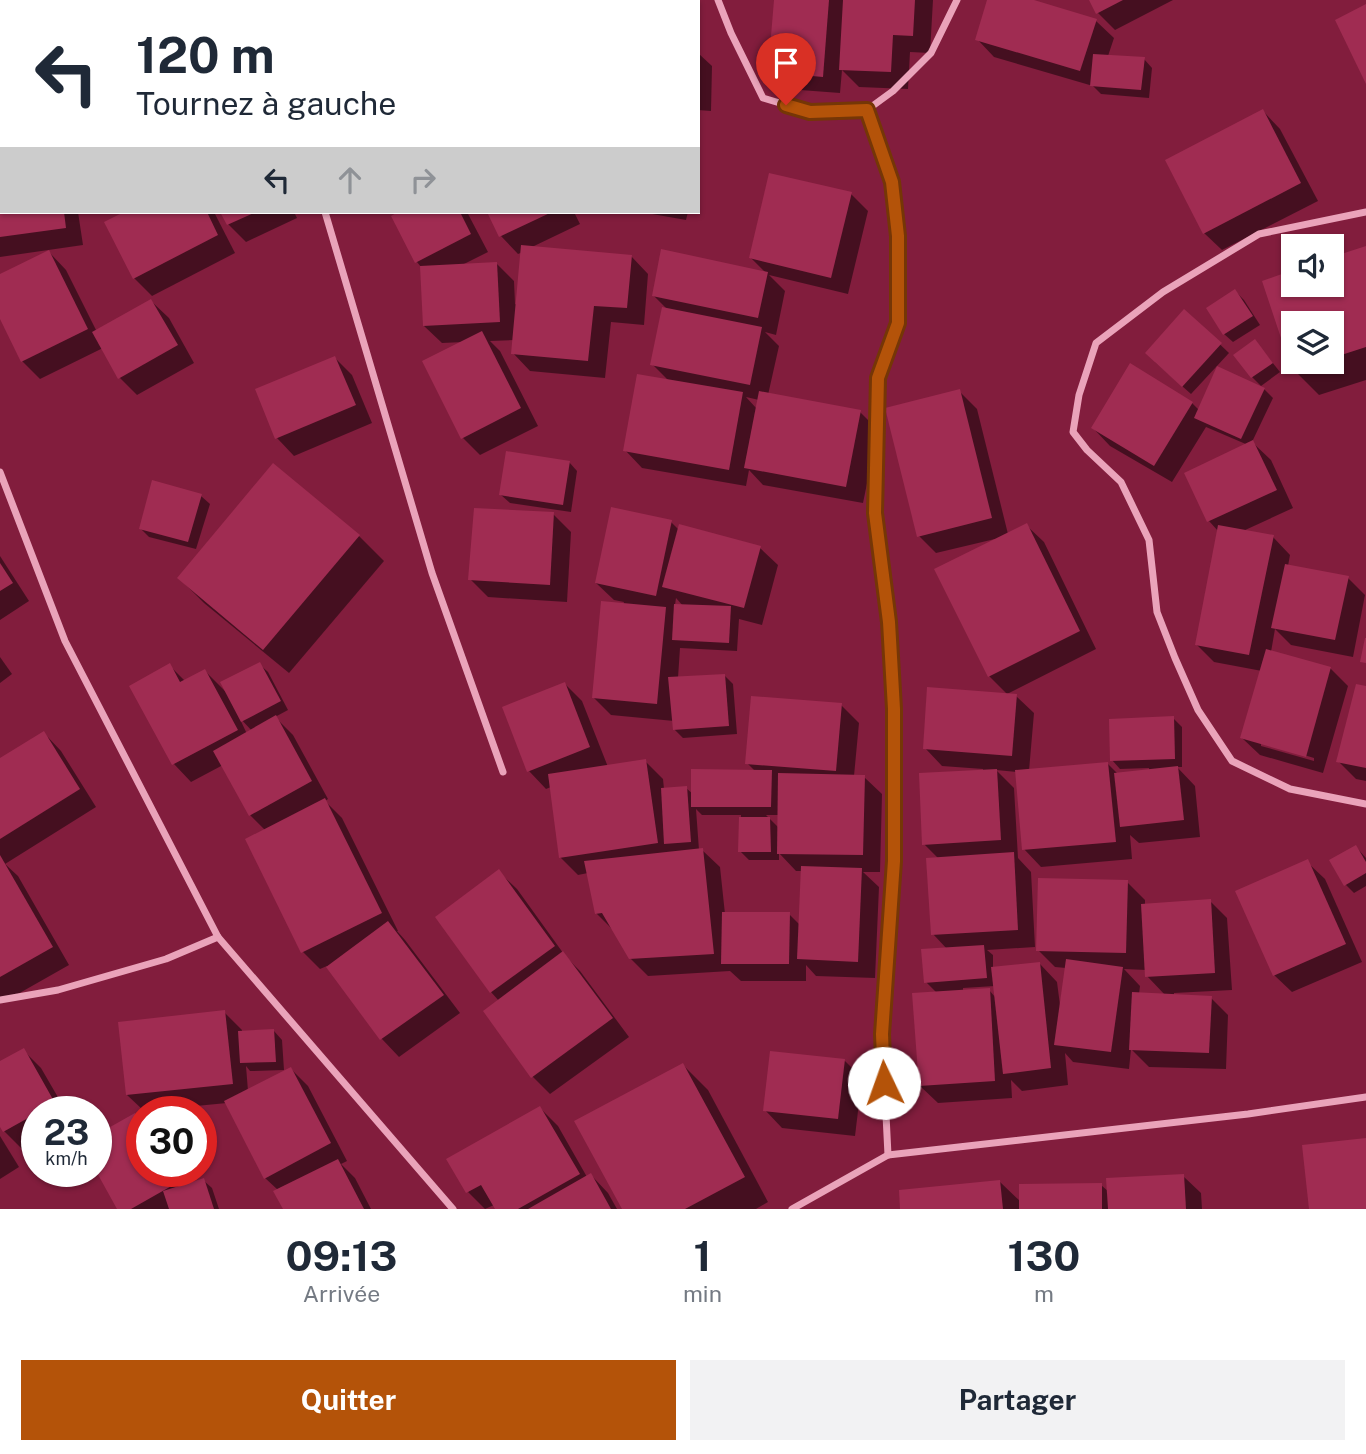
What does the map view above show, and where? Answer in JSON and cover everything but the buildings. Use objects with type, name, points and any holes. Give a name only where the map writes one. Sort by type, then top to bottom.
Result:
[{"type":"street","points":[[718,0],[763,98],[810,112],[867,110],[893,91],[930,53],[957,0]]},
{"type":"street","points":[[867,110],[892,182],[898,236],[898,323],[878,378],[875,513],[889,622],[894,709],[894,861],[882,1034],[887,1155]]},
{"type":"street","points":[[1366,212],[1259,234],[1163,292],[1140,309],[1096,343],[1079,395],[1073,432],[1087,450],[1121,482],[1149,540],[1157,612],[1175,659],[1198,710],[1232,761],[1290,789],[1366,804]]},
{"type":"street","points":[[326,214],[432,573],[503,772]]},
{"type":"street","points":[[0,472],[65,641],[218,937],[453,1209]]},
{"type":"street","points":[[0,1000],[58,990],[166,959],[218,937]]},
{"type":"street","points":[[792,1209],[887,1155],[1248,1114],[1366,1097]]},
{"type":"route","points":[[786,105],[810,112],[867,110],[892,182],[898,236],[898,323],[878,378],[875,513],[889,622],[894,709],[894,861],[882,1034],[884,1083]]}]
